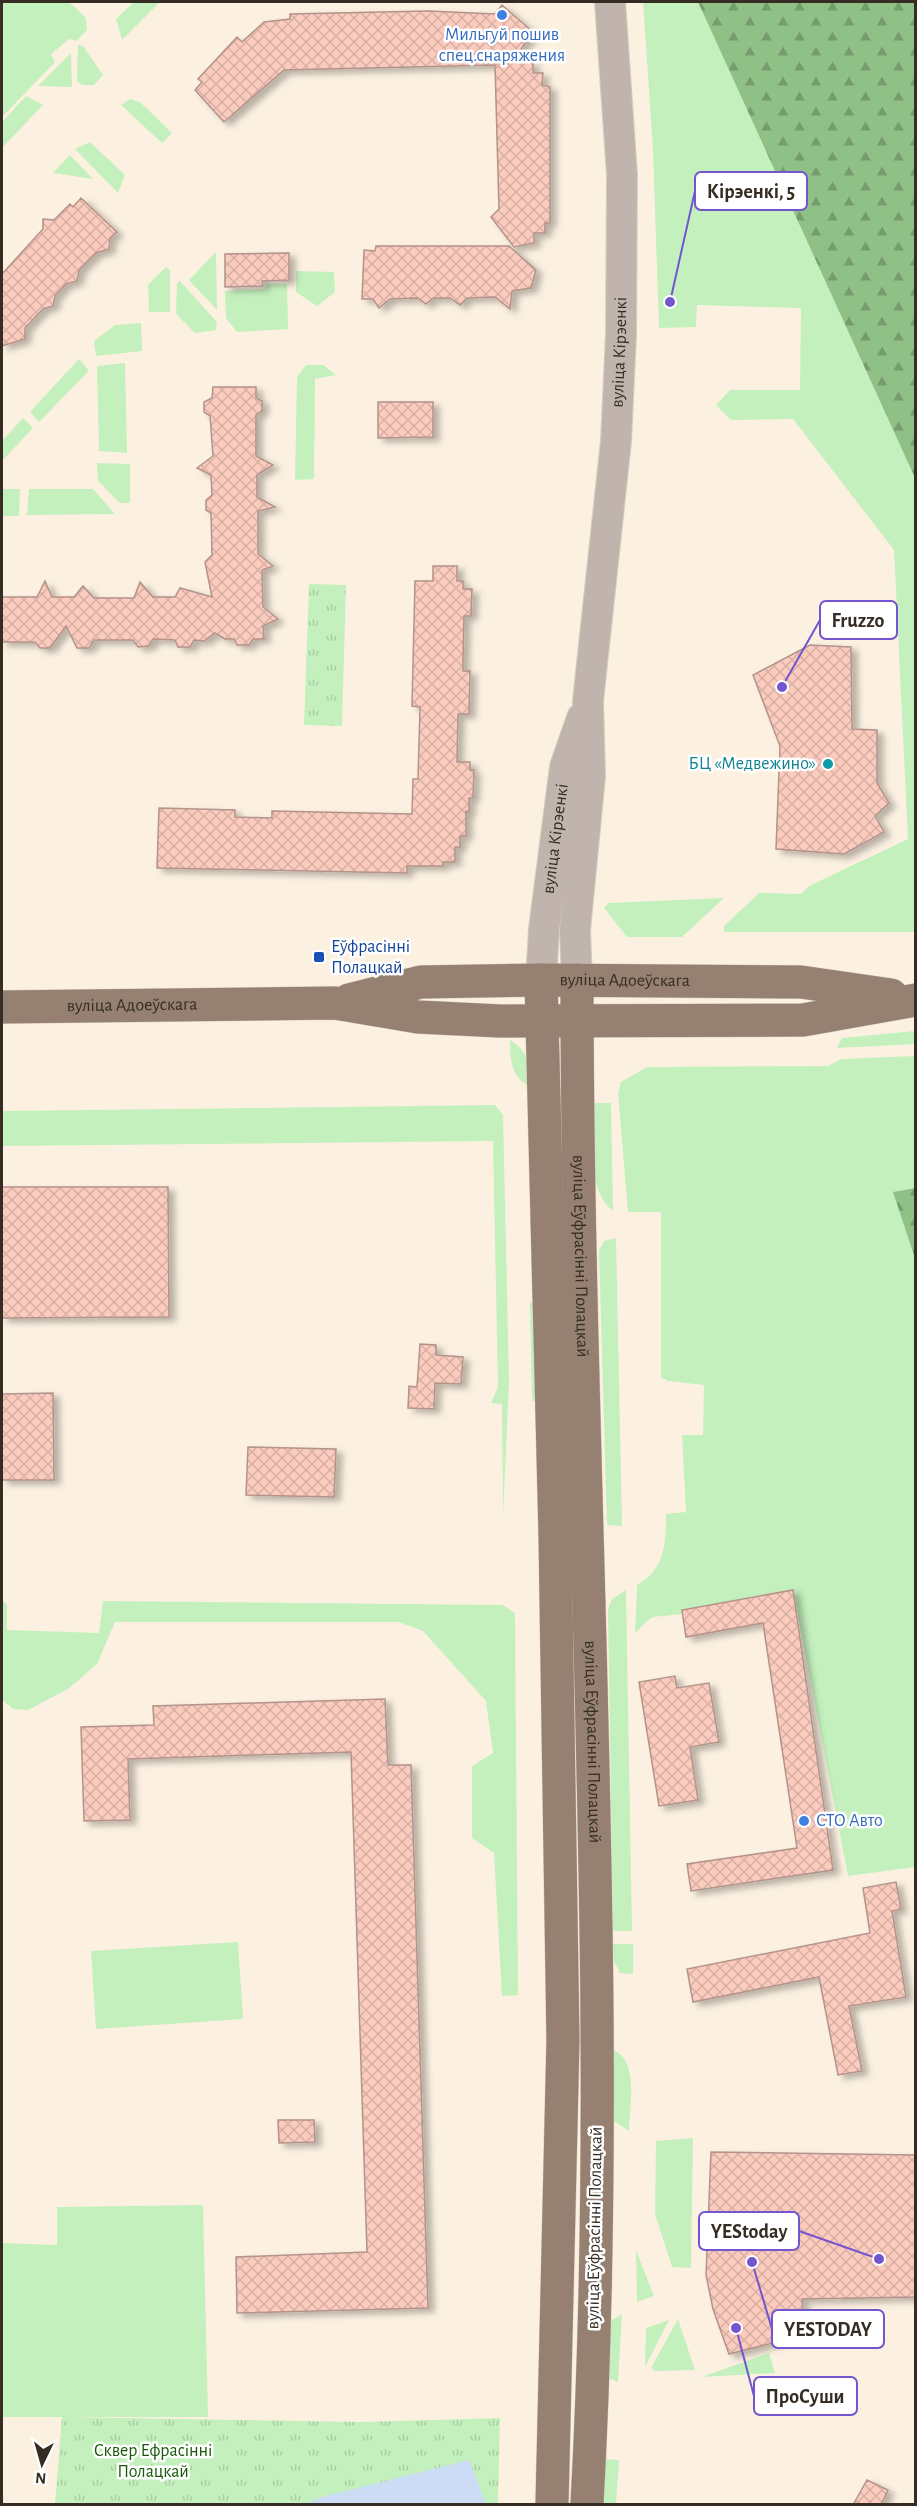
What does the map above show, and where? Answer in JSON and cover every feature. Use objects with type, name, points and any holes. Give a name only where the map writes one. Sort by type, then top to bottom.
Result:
[{"type":"main road","name":"вуліца Адоеўскага","points":[[335,1003],[421,982],[541,980],[801,982],[915,999]]},
{"type":"main road","name":"вуліца Еўфрасінні Полацкай","points":[[541,980],[555,1525],[563,2040],[552,2505]]},
{"type":"main road","name":"вуліца Еўфрасінні Полацкай","points":[[577,980],[598,1989],[593,2385],[587,2505]]},
{"type":"main road","name":"вуліца Адоеўскага","points":[[2,1007],[335,1003],[418,1017],[542,1021],[802,1020],[915,999]]},
{"type":"street","name":"вуліца Кірэенкі","points":[[577,980],[575,930],[590,776],[588,701],[616,441],[621,334],[622,175],[610,2]]},
{"type":"street","name":"вуліца Кірэенкі","points":[[541,980],[544,929],[565,767],[588,701]]},
{"type":"green space","points":[[2,2],[69,2],[86,18],[87,30],[76,41],[69,39],[51,54],[55,62],[2,117]]},
{"type":"green space","points":[[134,2],[160,2],[122,40],[116,19]]},
{"type":"green space","points":[[643,2],[698,2],[915,478],[915,932],[724,932],[724,926],[759,893],[801,894],[809,886],[908,839],[894,550],[793,419],[731,420],[716,405],[730,390],[800,390],[801,308],[697,305],[696,327],[659,328],[653,150]]},
{"type":"green space","points":[[698,2],[915,2],[915,478]]},
{"type":"green space","points":[[78,45],[83,46],[103,75],[94,85],[82,85],[77,81]]},
{"type":"green space","points":[[71,53],[72,87],[38,86]]},
{"type":"green space","points":[[26,96],[43,105],[2,148],[2,122]]},
{"type":"green space","points":[[130,99],[140,102],[172,133],[162,143],[121,105]]},
{"type":"green space","points":[[90,142],[125,175],[118,193],[75,149]]},
{"type":"green space","points":[[70,155],[93,179],[53,173]]},
{"type":"green space","points":[[216,252],[217,310],[189,280]]},
{"type":"green space","points":[[166,267],[170,270],[170,312],[149,312],[148,285]]},
{"type":"green space","points":[[296,271],[334,272],[335,292],[317,306],[296,292]]},
{"type":"green space","points":[[180,281],[217,322],[216,330],[195,333],[176,314],[177,283]]},
{"type":"green space","points":[[266,284],[287,284],[288,329],[237,332],[226,318],[225,291],[265,289]]},
{"type":"green space","points":[[141,323],[142,351],[96,356],[94,341],[115,325]]},
{"type":"green space","points":[[79,359],[89,371],[39,422],[30,412]]},
{"type":"green space","points":[[125,363],[127,453],[99,451],[97,366]]},
{"type":"green space","points":[[306,365],[323,365],[336,375],[315,379],[314,479],[295,480],[297,377]]},
{"type":"green space","points":[[23,418],[33,428],[2,461],[2,441]]},
{"type":"green space","points":[[97,463],[130,464],[130,503],[120,503],[98,481]]},
{"type":"green space","points":[[2,489],[20,489],[19,516],[2,516]]},
{"type":"green space","points":[[29,489],[93,489],[115,514],[27,515]]},
{"type":"green space","points":[[309,584],[346,585],[342,726],[304,725]]},
{"type":"green space","points":[[724,898],[682,937],[627,937],[604,908],[609,903]]},
{"type":"green space","points":[[915,1031],[915,1044],[837,1048],[842,1038]]},
{"type":"green space","points":[[510,1040],[521,1049],[528,1060],[534,1088],[521,1080],[514,1069]]},
{"type":"green space","points":[[915,1056],[915,1188],[894,1192],[916,1258],[915,1867],[848,1876],[793,1590],[685,1610],[682,1614],[652,1617],[635,1633],[637,1585],[653,1572],[662,1555],[666,1514],[686,1512],[682,1435],[703,1435],[704,1385],[668,1381],[661,1377],[661,1212],[628,1212],[618,1093],[621,1082],[647,1067],[828,1066],[841,1059]]},
{"type":"green space","points":[[594,1103],[611,1103],[613,1211],[604,1201],[594,1175],[592,1146]]},
{"type":"green space","points":[[495,1105],[503,1115],[509,1381],[503,1518],[502,1404],[491,1403],[498,1387],[493,1141],[2,1146],[2,1111]]},
{"type":"green space","points":[[916,1188],[915,1258],[893,1192]]},
{"type":"green space","points":[[616,1238],[622,1526],[607,1525],[599,1250],[604,1241]]},
{"type":"green space","points":[[540,1300],[542,1402],[532,1401],[530,1303]]},
{"type":"green space","points":[[626,1590],[632,1931],[613,1931],[608,1609],[612,1599]]},
{"type":"green space","points":[[2,1600],[7,1605],[7,1630],[99,1633],[103,1601],[503,1605],[515,1613],[518,1995],[502,1996],[494,1853],[472,1838],[472,1766],[493,1753],[486,1701],[423,1631],[399,1622],[115,1622],[97,1664],[68,1689],[28,1710],[13,1709],[2,1700]]},
{"type":"green space","points":[[238,1942],[243,2019],[96,2029],[91,1951]]},
{"type":"green space","points":[[613,1944],[633,1944],[633,1974],[620,1973],[614,1961]]},
{"type":"green space","points":[[613,2050],[627,2064],[630,2074],[629,2131],[608,2117]]},
{"type":"green space","points":[[693,2138],[691,2268],[672,2267],[655,2214],[656,2141]]},
{"type":"green space","points":[[203,2205],[208,2417],[2,2417],[2,2243],[57,2245],[57,2207]]},
{"type":"green space","points":[[636,2250],[654,2296],[637,2302]]},
{"type":"green space","points":[[622,2314],[618,2382],[603,2376],[603,2326]]},
{"type":"green space","points":[[678,2319],[695,2370],[655,2371],[651,2368]]},
{"type":"green space","points":[[669,2320],[645,2367],[646,2328]]},
{"type":"green space","points":[[769,2353],[775,2373],[702,2377]]},
{"type":"green space","name":"Сквер Ефрасінні Полацкай","points":[[62,2417],[363,2422],[500,2418],[498,2504],[55,2504]]},
{"type":"green space","points":[[602,2459],[619,2460],[616,2504],[598,2504]]},
{"type":"water","points":[[469,2460],[486,2504],[306,2504],[322,2497]]},
{"type":"building","points":[[502,5],[533,32],[512,62],[533,62],[533,73],[543,73],[542,85],[550,87],[550,223],[545,223],[545,233],[534,233],[534,243],[514,247],[491,217],[499,209],[495,65],[284,70],[224,122],[195,90],[202,82],[198,79],[237,37],[242,42],[264,22],[290,19],[290,14],[428,11],[495,14]]},
{"type":"building","points":[[81,198],[117,232],[110,238],[109,249],[96,253],[79,270],[77,281],[66,284],[55,296],[53,306],[43,309],[25,328],[25,339],[2,346],[2,274],[43,229],[43,219],[54,220],[70,204],[73,207]]},
{"type":"building","points":[[376,246],[509,246],[536,270],[531,288],[512,291],[510,309],[495,297],[467,298],[460,305],[450,298],[433,298],[426,304],[418,298],[390,299],[379,308],[373,299],[362,299],[364,250],[375,251]]},
{"type":"building","points":[[289,253],[289,280],[262,281],[263,286],[225,287],[225,254]]},
{"type":"building","points":[[213,387],[256,387],[256,398],[262,401],[262,411],[256,415],[256,456],[273,465],[257,475],[257,497],[275,507],[258,511],[258,554],[273,566],[262,570],[263,607],[278,619],[263,626],[264,639],[253,639],[249,645],[237,645],[234,639],[225,639],[215,633],[204,641],[194,640],[190,647],[178,647],[175,640],[153,639],[149,646],[138,647],[133,640],[94,640],[89,648],[77,648],[66,626],[50,648],[40,648],[35,642],[2,642],[2,597],[37,597],[45,581],[52,597],[74,597],[83,586],[94,598],[134,598],[140,582],[153,597],[175,597],[180,588],[212,597],[205,562],[212,555],[211,513],[206,510],[206,500],[212,495],[211,475],[197,468],[213,456],[210,416],[204,412],[204,402],[212,398]]},
{"type":"building","points":[[378,402],[433,402],[433,437],[378,438]]},
{"type":"building","points":[[433,566],[457,566],[457,581],[463,581],[463,589],[472,589],[471,616],[464,616],[463,671],[470,671],[469,714],[458,714],[457,762],[470,762],[470,770],[474,770],[473,798],[469,798],[469,812],[466,811],[466,836],[460,836],[460,847],[455,847],[455,862],[443,862],[443,866],[407,866],[407,873],[157,868],[159,808],[235,810],[235,817],[272,818],[272,811],[412,814],[413,779],[418,779],[420,707],[412,706],[415,581],[433,581]]},
{"type":"building","name":"БЦ «Медвежино»","points":[[810,645],[851,647],[852,729],[877,730],[877,783],[889,803],[875,816],[884,832],[844,854],[776,849],[780,746],[753,675]]},
{"type":"building","points":[[2,1187],[168,1187],[169,1317],[2,1318]]},
{"type":"building","points":[[420,1344],[436,1345],[436,1355],[463,1357],[461,1384],[435,1383],[434,1409],[408,1408],[409,1386],[417,1387]]},
{"type":"building","points":[[53,1393],[54,1480],[2,1480],[2,1394]]},
{"type":"building","points":[[248,1447],[336,1449],[334,1497],[246,1495]]},
{"type":"building","points":[[793,1590],[833,1870],[691,1891],[687,1864],[797,1848],[763,1623],[686,1637],[682,1610]]},
{"type":"building","points":[[675,1676],[677,1688],[709,1683],[719,1742],[690,1747],[698,1800],[659,1806],[639,1682]]},
{"type":"building","points":[[385,1699],[388,1765],[411,1765],[428,2308],[237,2313],[236,2257],[367,2252],[351,1752],[128,1759],[130,1820],[84,1821],[81,1727],[154,1725],[153,1706]]},
{"type":"building","points":[[896,1882],[901,1909],[892,1911],[906,1997],[849,2006],[862,2071],[838,2075],[819,1977],[693,2002],[687,1969],[870,1933],[863,1888]]},
{"type":"building","points":[[278,2120],[314,2120],[315,2142],[279,2143]]},
{"type":"building","points":[[711,2152],[915,2155],[915,2297],[802,2299],[804,2335],[729,2354],[713,2309],[706,2275]]},
{"type":"building","points":[[867,2480],[888,2490],[881,2505],[853,2505]]},
{"type":"place","name":"Мильгуй пошив спец.снаряжения","points":[[502,15]]},
{"type":"place","name":"Кірэенкі, 5","points":[[670,302]]},
{"type":"place","name":"Fruzzo","points":[[782,687]]},
{"type":"place","name":"БЦ «Медвежино»","points":[[828,764]]},
{"type":"place","name":"Еўфрасінні Полацкай","points":[[319,957]]},
{"type":"place","name":"СТО Авто","points":[[804,1821]]},
{"type":"place","name":"YEStoday","points":[[879,2259]]},
{"type":"place","name":"YESTODAY","points":[[752,2262]]},
{"type":"place","name":"ПроСуши","points":[[736,2328]]}]
